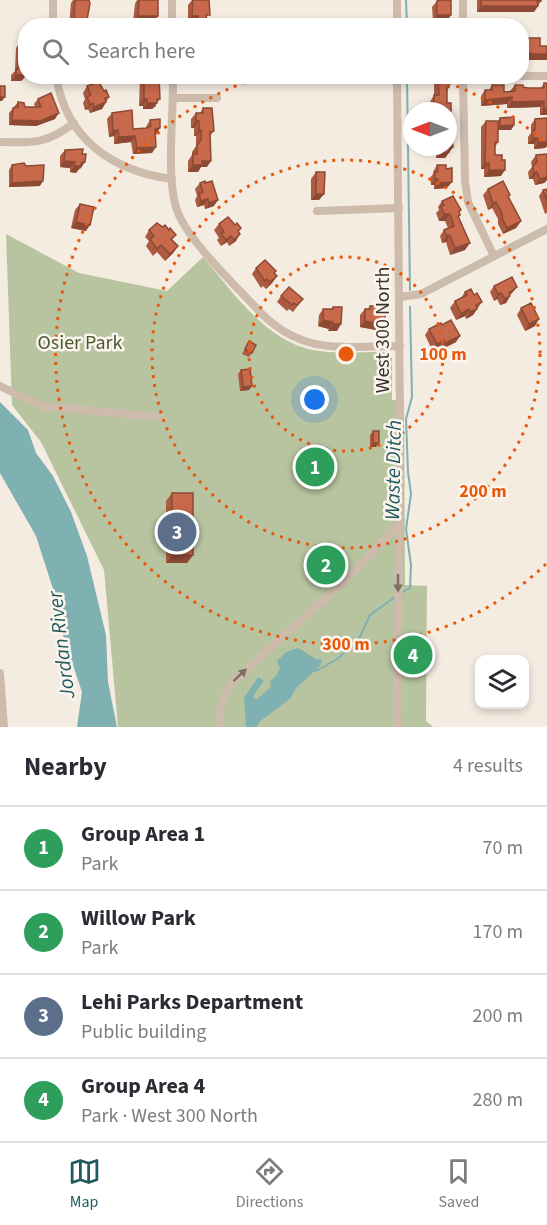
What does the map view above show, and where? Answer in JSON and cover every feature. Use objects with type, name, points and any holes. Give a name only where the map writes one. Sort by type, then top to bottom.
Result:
[{"type":"street","points":[[53,0],[53,18]]},
{"type":"street","points":[[172,0],[172,18]]},
{"type":"street","points":[[397,0],[397,18]]},
{"type":"street","points":[[463,0],[463,18]]},
{"type":"street","points":[[529,76],[547,76]]},
{"type":"street","points":[[57,84],[74,123],[88,141],[112,161],[146,175],[172,178]]},
{"type":"street","points":[[173,84],[172,178],[177,211],[191,236],[271,323],[301,341],[318,346],[400,346]]},
{"type":"street","name":"West 300 North","points":[[397,84],[400,297],[398,727]]},
{"type":"street","points":[[463,84],[465,181],[468,202],[494,256]]},
{"type":"street","points":[[174,98],[218,98]]},
{"type":"street","points":[[0,142],[40,142],[74,123]]},
{"type":"street","points":[[317,211],[399,208]]},
{"type":"street","points":[[400,297],[421,294],[547,229]]},
{"type":"street","points":[[0,386],[42,406],[160,417]]},
{"type":"street","points":[[220,727],[220,711],[231,683],[353,573],[398,525]]},
{"type":"street","points":[[0,673],[4,727]]},
{"type":"green space","name":"Osier Park","points":[[6,234],[79,273],[167,291],[203,257],[240,301],[283,339],[319,351],[384,352],[392,358],[392,400],[404,401],[405,585],[427,586],[426,721],[433,727],[118,727],[104,570],[41,442],[12,405]]},
{"type":"water","points":[[0,402],[28,430],[36,453],[53,476],[71,512],[87,556],[106,635],[108,682],[117,727],[77,727],[82,692],[58,620],[55,595],[36,536],[0,473]]},
{"type":"water","points":[[298,648],[322,660],[320,666],[296,688],[291,698],[259,722],[257,727],[246,727],[244,698],[258,677],[264,681],[253,696],[256,700],[271,687],[270,681],[280,668],[277,661],[286,652]]},
{"type":"building","points":[[75,0],[89,0],[87,18],[74,18]]},
{"type":"building","points":[[139,0],[158,0],[158,16],[138,16]]},
{"type":"building","points":[[193,0],[209,0],[210,15],[206,15],[206,18],[192,16]]},
{"type":"building","points":[[451,0],[451,15],[437,15],[437,1]]},
{"type":"building","points":[[481,0],[541,1],[537,1],[538,6],[481,6]]},
{"type":"building","points":[[529,38],[540,38],[540,46],[547,46],[547,54],[529,53]]},
{"type":"building","points":[[544,83],[547,83],[547,109],[544,109],[544,101],[512,102],[512,97],[485,100],[485,90],[492,90],[492,85],[504,85],[504,92],[515,91],[515,85],[544,88]]},
{"type":"building","points":[[100,84],[109,97],[105,98],[106,102],[94,107],[93,103],[90,104],[87,97],[91,95],[87,86]]},
{"type":"building","points":[[144,84],[159,84],[160,99],[157,99],[157,103],[147,103],[147,99],[144,99]]},
{"type":"building","points":[[438,84],[449,84],[447,102],[434,102],[434,95],[439,95]]},
{"type":"building","points":[[0,86],[5,86],[5,97],[0,97]]},
{"type":"building","points":[[51,93],[59,113],[40,121],[12,120],[13,108],[18,107],[18,102],[24,103],[25,107],[41,107],[38,99]]},
{"type":"building","points":[[203,108],[212,108],[214,131],[210,132],[211,161],[202,161],[202,165],[193,165],[193,154],[197,154],[197,145],[201,140],[201,130],[199,130],[199,121],[196,121],[196,113],[203,113]]},
{"type":"building","points":[[132,110],[133,129],[147,128],[151,126],[150,120],[160,119],[160,128],[155,129],[156,147],[137,148],[135,136],[119,137],[118,130],[113,131],[112,113]]},
{"type":"building","points":[[514,117],[514,125],[500,126],[500,118]]},
{"type":"building","points":[[547,118],[547,142],[538,142],[538,138],[533,138],[535,119]]},
{"type":"building","points":[[486,121],[498,121],[498,142],[495,142],[495,155],[502,155],[502,160],[505,160],[505,170],[489,170],[489,163],[485,163]]},
{"type":"building","points":[[83,149],[82,154],[86,154],[85,162],[82,162],[80,166],[74,166],[75,162],[64,161],[65,150]]},
{"type":"building","points":[[547,154],[547,177],[540,179],[537,172],[534,173],[536,155]]},
{"type":"building","points":[[24,163],[26,166],[44,165],[43,181],[12,183],[12,165]]},
{"type":"building","points":[[437,165],[446,165],[446,169],[452,168],[452,182],[438,183],[438,179],[435,179],[435,172],[438,172]]},
{"type":"building","points":[[316,172],[325,172],[324,194],[316,194]]},
{"type":"building","points":[[205,181],[205,183],[212,181],[218,200],[209,203],[208,199],[201,201],[199,194],[203,192],[200,183]]},
{"type":"building","points":[[503,181],[521,221],[507,228],[502,213],[496,202],[493,203],[488,189]]},
{"type":"building","points":[[547,189],[547,201],[543,190]]},
{"type":"building","points":[[453,196],[461,210],[458,216],[470,243],[455,248],[450,235],[447,236],[444,230],[454,226],[450,214],[444,214],[441,206],[444,205],[442,201]]},
{"type":"building","points":[[80,204],[94,207],[90,225],[76,222]]},
{"type":"building","points":[[228,217],[241,228],[238,231],[240,234],[234,240],[231,236],[226,240],[221,234],[224,232],[219,224]]},
{"type":"building","points":[[157,223],[163,227],[165,225],[169,230],[170,228],[176,235],[171,239],[178,246],[170,254],[161,245],[157,249],[150,239],[154,236],[149,230]]},
{"type":"building","points":[[265,260],[276,271],[274,273],[277,276],[270,282],[267,279],[265,281],[256,268]]},
{"type":"building","points":[[512,277],[517,287],[505,299],[501,293],[498,294],[494,286]]},
{"type":"building","points":[[289,287],[303,299],[297,305],[294,303],[292,305],[281,296]]},
{"type":"building","points":[[471,289],[474,295],[477,293],[482,302],[476,305],[477,309],[470,312],[469,309],[461,314],[455,301],[467,295],[465,292]]},
{"type":"building","points":[[531,303],[539,319],[529,324],[521,308]]},
{"type":"building","points":[[370,306],[378,306],[381,312],[385,312],[385,321],[381,321],[381,324],[365,321],[365,309],[370,309]]},
{"type":"building","points":[[333,307],[342,307],[341,324],[323,320],[323,309],[333,309]]},
{"type":"building","points":[[451,320],[460,336],[437,344],[429,329]]},
{"type":"building","points":[[249,341],[256,345],[252,353],[245,349]]},
{"type":"building","points":[[250,369],[252,386],[243,387],[241,370]]},
{"type":"building","points":[[373,431],[379,431],[379,443],[373,443]]},
{"type":"building","points":[[172,493],[193,493],[193,555],[172,555]]},
{"type":"waterway","name":"Waste Ditch","points":[[406,0],[407,18]]},
{"type":"waterway","name":"Waste Ditch","points":[[407,84],[410,290]]},
{"type":"waterway","name":"Waste Ditch","points":[[401,593],[410,588],[411,565],[406,529],[411,494],[406,419],[412,397],[410,307]]},
{"type":"waterway","name":"Waste Ditch","points":[[314,671],[337,659],[358,641],[370,615],[395,597]]},
{"type":"place","name":"Group Area 1","points":[[315,467]]},
{"type":"place","name":"Lehi Parks Department","points":[[177,532]]},
{"type":"place","name":"Willow Park","points":[[326,565]]},
{"type":"place","name":"Group Area 4","points":[[413,655]]},
{"type":"water label","name":"Jordan River","points":[[61,645]]}]
